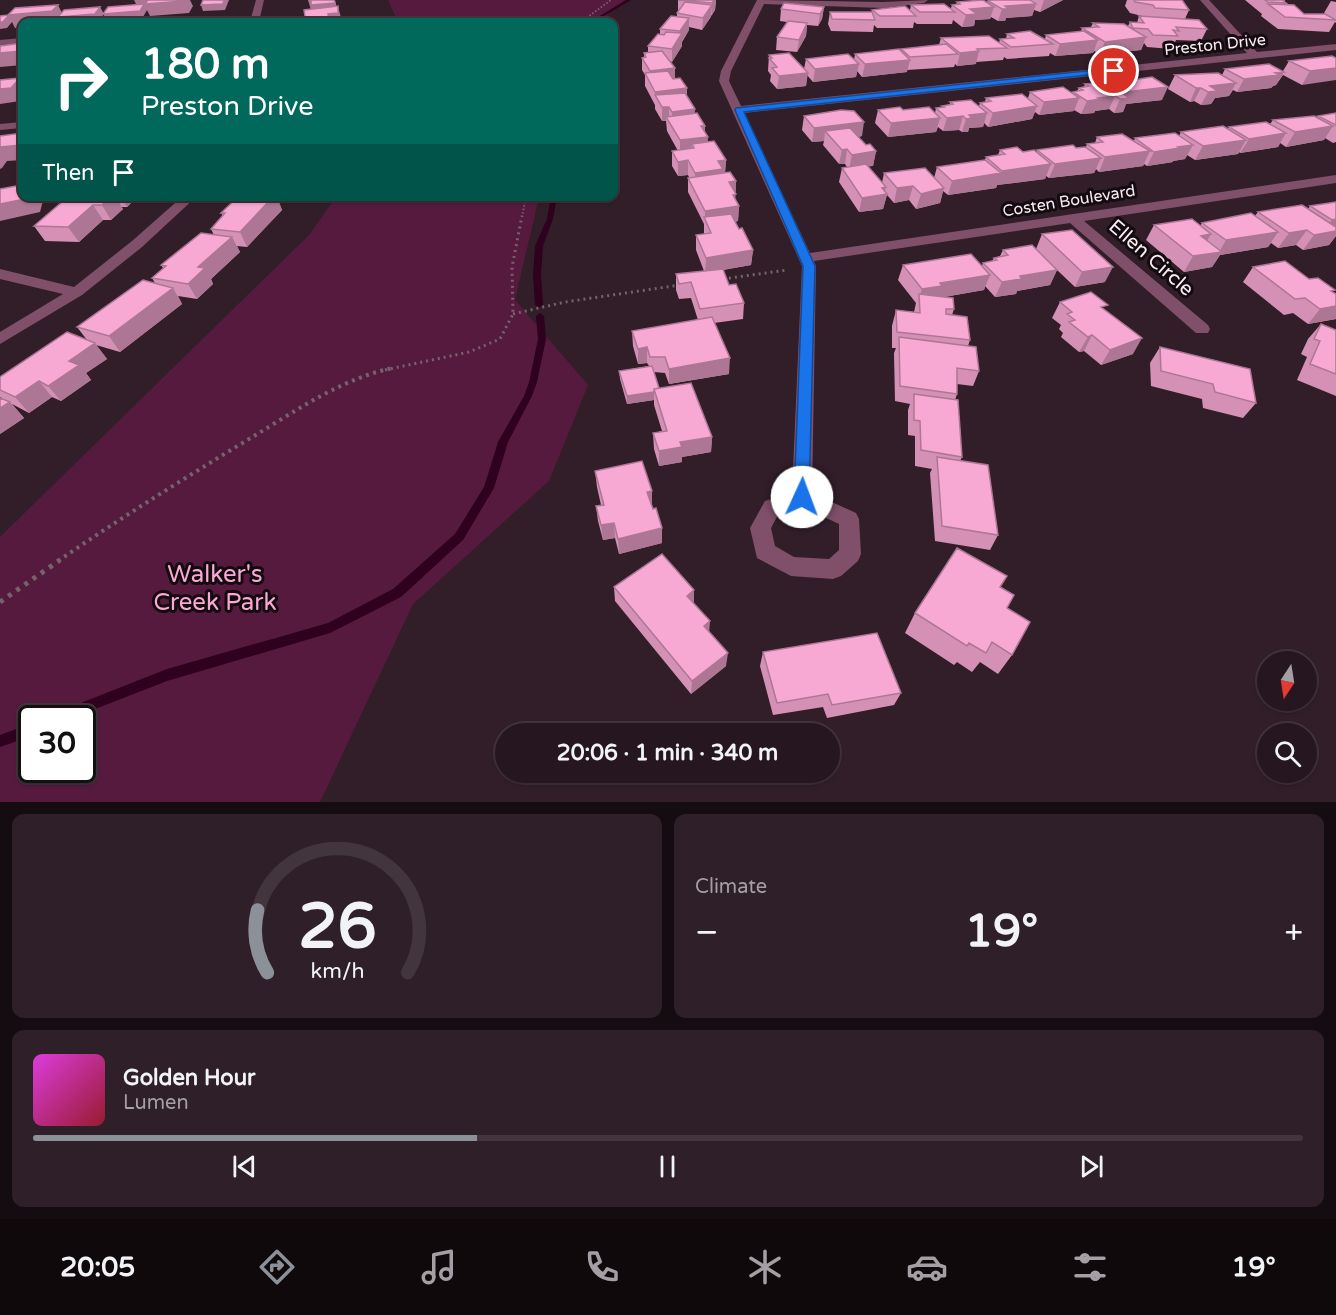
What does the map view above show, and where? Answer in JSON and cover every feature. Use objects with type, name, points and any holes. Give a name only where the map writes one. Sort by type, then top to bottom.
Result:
[{"type":"street","points":[[256,18],[260,0]]},
{"type":"street","points":[[802,497],[808,262],[724,81],[726,70],[761,0],[883,4],[924,0]]},
{"type":"street","points":[[1204,0],[1255,56]]},
{"type":"street","points":[[0,43],[18,41]]},
{"type":"street","name":"Preston Drive","points":[[739,110],[1336,47]]},
{"type":"street","points":[[0,128],[18,126]]},
{"type":"street","points":[[1329,180],[1336,189]]},
{"type":"street","name":"Costen Boulevard","points":[[808,262],[1073,218],[1329,180]]},
{"type":"street","points":[[0,339],[77,292],[137,244],[184,201]]},
{"type":"street","name":"Ellen Circle","points":[[1073,218],[1202,329]]},
{"type":"street","points":[[0,274],[77,292]]},
{"type":"street","points":[[802,497],[849,519],[850,554],[833,568],[791,566],[765,551],[760,528],[772,507],[802,497]]},
{"type":"path","points":[[586,18],[611,0]]},
{"type":"path","points":[[0,602],[130,511],[303,407],[369,373],[469,352],[500,339],[513,314],[512,267],[525,201]]},
{"type":"path","points":[[716,280],[808,262]]},
{"type":"path","points":[[513,314],[565,302],[681,285]]},
{"type":"green space","points":[[388,0],[626,0],[604,18],[396,18]]},
{"type":"green space","name":"Walker's Creek Park","points":[[333,201],[538,201],[515,300],[588,385],[549,481],[413,604],[320,802],[0,802],[0,537],[309,235]]},
{"type":"building","points":[[148,0],[184,0],[184,1],[145,4]]},
{"type":"building","points":[[203,0],[224,0],[223,4],[201,5]]},
{"type":"building","points":[[311,0],[334,0],[335,3],[311,5]]},
{"type":"building","points":[[678,0],[714,0],[712,3]]},
{"type":"building","points":[[983,0],[994,7],[970,9],[977,14],[966,15],[952,5],[960,4],[957,2]]},
{"type":"building","points":[[1030,0],[1036,4],[1005,6],[1009,9],[1002,9],[988,1]]},
{"type":"building","points":[[1134,0],[1182,0],[1189,10],[1155,8],[1153,5]]},
{"type":"building","points":[[1265,0],[1282,0],[1286,3],[1268,2]]},
{"type":"building","points":[[685,2],[712,5],[703,18],[677,13]]},
{"type":"building","points":[[784,3],[824,7],[820,14],[781,9]]},
{"type":"building","points":[[144,4],[140,11],[103,14],[108,7]]},
{"type":"building","points":[[944,4],[955,12],[920,12],[911,5]]},
{"type":"building","points":[[1268,4],[1294,5],[1304,14],[1325,14],[1336,20],[1285,17]]},
{"type":"building","points":[[58,5],[52,11],[8,15],[15,8]]},
{"type":"building","points":[[338,6],[338,13],[328,14],[328,18],[305,18],[304,10]]},
{"type":"building","points":[[905,6],[916,16],[880,16],[872,10]]},
{"type":"building","points":[[100,7],[95,14],[58,17],[64,10]]},
{"type":"building","points":[[830,12],[872,12],[875,20],[832,19]]},
{"type":"building","points":[[9,15],[3,22],[0,22],[0,16]]},
{"type":"building","points":[[671,16],[689,18],[680,31],[660,29]]},
{"type":"building","points":[[1139,16],[1199,20],[1207,29],[1176,27],[1179,31],[1173,30],[1178,36],[1153,35],[1148,29],[1133,28],[1130,22],[1144,23]]},
{"type":"building","points":[[788,21],[807,23],[799,40],[777,37]]},
{"type":"building","points":[[1093,23],[1124,24],[1146,37],[1105,42],[1082,28],[1099,27]]},
{"type":"building","points":[[1030,31],[1053,44],[1011,47],[1000,39],[1014,38],[1007,34]]},
{"type":"building","points":[[1084,31],[1098,40],[1060,44],[1046,35]]},
{"type":"building","points":[[666,32],[682,33],[672,49],[648,46],[658,34],[664,35]]},
{"type":"building","points":[[989,36],[1007,48],[977,49],[979,51],[960,53],[941,38]]},
{"type":"building","points":[[18,44],[18,51],[0,53],[0,46]]},
{"type":"building","points":[[946,44],[958,54],[910,57],[901,49]]},
{"type":"building","points":[[899,49],[910,60],[865,64],[855,54]]},
{"type":"building","points":[[662,51],[675,68],[650,71],[642,58],[646,57],[644,53]]},
{"type":"building","points":[[789,53],[808,73],[779,76],[772,68],[777,67],[769,55]]},
{"type":"building","points":[[848,54],[859,64],[815,69],[806,59]]},
{"type":"building","points":[[1332,56],[1336,58],[1336,68],[1310,71],[1289,61]]},
{"type":"building","points":[[1269,64],[1284,72],[1275,73],[1279,75],[1244,79],[1225,69]]},
{"type":"building","points":[[668,71],[673,79],[680,78],[687,88],[655,92],[645,73]]},
{"type":"building","points":[[1218,73],[1236,83],[1210,86],[1218,91],[1208,92],[1196,88],[1175,75]]},
{"type":"building","points":[[1152,77],[1168,87],[1125,92],[1112,83]]},
{"type":"building","points":[[18,78],[11,88],[0,89],[0,80]]},
{"type":"building","points":[[1106,82],[1129,98],[1120,99],[1115,96],[1087,101],[1073,92],[1089,86],[1085,84]]},
{"type":"building","points":[[1063,87],[1079,98],[1044,102],[1030,92]]},
{"type":"building","points":[[685,93],[695,109],[672,112],[669,107],[662,107],[655,95]]},
{"type":"building","points":[[1022,94],[1037,106],[993,113],[980,103],[991,101],[986,98]]},
{"type":"building","points":[[971,100],[987,113],[969,115],[972,118],[966,119],[963,116],[947,118],[936,108],[953,104],[950,102]]},
{"type":"building","points":[[900,107],[903,110],[929,107],[940,118],[891,123],[878,110]]},
{"type":"building","points":[[841,110],[854,111],[864,122],[814,128],[804,116]]},
{"type":"building","points":[[697,113],[705,126],[701,126],[708,137],[680,140],[666,117]]},
{"type":"building","points":[[1336,113],[1336,125],[1318,116]]},
{"type":"building","points":[[1314,116],[1333,126],[1295,132],[1273,120]]},
{"type":"building","points":[[1266,122],[1286,133],[1249,139],[1229,127]]},
{"type":"building","points":[[1223,126],[1246,140],[1203,146],[1181,132]]},
{"type":"building","points":[[850,128],[866,145],[870,144],[876,151],[852,155],[847,149],[842,150],[825,131]]},
{"type":"building","points":[[1175,133],[1193,145],[1154,152],[1135,138]]},
{"type":"building","points":[[18,134],[18,145],[0,147],[0,136]]},
{"type":"building","points":[[1122,134],[1150,151],[1105,157],[1087,144],[1103,142],[1097,137]]},
{"type":"building","points":[[714,141],[726,160],[718,161],[723,169],[695,173],[688,160],[678,162],[672,151],[694,148],[692,144]]},
{"type":"building","points":[[1073,145],[1076,148],[1085,147],[1101,158],[1055,164],[1037,150]]},
{"type":"building","points":[[1017,147],[1023,152],[1034,150],[1051,164],[1002,171],[986,157],[1005,154],[1000,150]]},
{"type":"building","points":[[985,160],[1001,173],[952,181],[937,167]]},
{"type":"building","points":[[866,164],[886,187],[882,188],[887,194],[862,198],[842,168]]},
{"type":"building","points":[[925,168],[944,188],[921,194],[913,186],[897,188],[884,173]]},
{"type":"building","points":[[730,172],[736,181],[729,182],[736,194],[733,195],[739,206],[705,211],[688,178]]},
{"type":"building","points":[[18,186],[18,200],[0,204],[0,189]]},
{"type":"building","points":[[63,201],[106,201],[102,205],[93,205],[68,227],[34,226]]},
{"type":"building","points":[[234,201],[269,201],[240,232],[211,229],[225,213],[221,213]]},
{"type":"building","points":[[1336,202],[1336,219],[1332,220],[1310,206]]},
{"type":"building","points":[[1302,205],[1336,227],[1336,231],[1314,235],[1307,230],[1289,233],[1258,212]]},
{"type":"building","points":[[1251,213],[1278,232],[1226,240],[1202,223]]},
{"type":"building","points":[[731,214],[739,229],[742,228],[753,250],[706,258],[696,235],[711,233],[704,217]]},
{"type":"building","points":[[1192,219],[1211,234],[1201,236],[1222,252],[1193,256],[1154,225]]},
{"type":"building","points":[[1072,230],[1113,267],[1082,272],[1042,234]]},
{"type":"building","points":[[201,233],[232,237],[198,267],[205,268],[188,284],[152,278],[166,266],[161,265]]},
{"type":"building","points":[[1032,245],[1057,270],[1020,276],[1022,279],[1002,282],[983,263],[1008,255],[1003,250]]},
{"type":"building","points":[[971,254],[990,275],[940,283],[942,286],[922,289],[903,265]]},
{"type":"building","points":[[1285,261],[1309,279],[1318,278],[1335,290],[1331,291],[1336,294],[1336,306],[1320,309],[1305,298],[1295,299],[1253,267]]},
{"type":"building","points":[[723,269],[729,285],[736,284],[744,303],[700,309],[691,282],[679,284],[676,274]]},
{"type":"building","points":[[143,280],[173,288],[109,336],[77,327]]},
{"type":"building","points":[[1091,292],[1108,305],[1101,307],[1142,338],[1110,350],[1092,335],[1088,337],[1069,322],[1075,320],[1067,314],[1072,312],[1060,302]]},
{"type":"building","points":[[919,294],[953,298],[954,309],[946,309],[946,314],[967,317],[970,340],[897,332],[896,310],[920,313]]},
{"type":"building","points":[[712,317],[730,358],[669,369],[665,357],[650,357],[647,347],[638,349],[632,331]]},
{"type":"building","points":[[1321,324],[1336,330],[1336,374],[1310,364],[1320,341],[1314,339]]},
{"type":"building","points":[[67,332],[95,343],[69,361],[79,365],[48,386],[39,381],[15,397],[0,390],[0,377]]},
{"type":"building","points":[[899,337],[976,347],[979,371],[957,368],[957,394],[900,386]]},
{"type":"building","points":[[1160,347],[1250,369],[1256,403],[1215,392],[1213,384],[1161,371]]},
{"type":"building","points":[[652,366],[659,388],[654,389],[654,392],[627,396],[619,371]]},
{"type":"building","points":[[691,383],[712,437],[680,442],[682,447],[659,451],[653,433],[667,431],[654,389]]},
{"type":"building","points":[[914,394],[958,400],[962,457],[921,450],[920,421],[914,420]]},
{"type":"building","points":[[0,398],[10,402],[0,408]]},
{"type":"building","points":[[937,457],[988,465],[998,535],[942,526]]},
{"type":"building","points":[[642,461],[652,491],[647,492],[653,509],[656,508],[662,528],[618,539],[614,523],[601,525],[596,506],[604,505],[595,471]]},
{"type":"building","points":[[957,548],[1007,576],[1000,587],[1014,595],[1007,608],[1030,622],[1012,655],[992,642],[986,653],[969,643],[967,646],[915,613]]},
{"type":"building","points":[[662,554],[694,590],[687,596],[710,621],[704,626],[728,653],[692,681],[614,587]]},
{"type":"building","points":[[877,633],[901,693],[832,705],[828,694],[777,703],[763,652]]},
{"type":"waterway","points":[[599,18],[629,0]]},
{"type":"waterway","points":[[539,305],[537,274],[539,246],[550,219],[553,201]]},
{"type":"waterway","points":[[90,705],[167,675],[330,628],[397,593],[416,577],[459,537],[489,488],[503,442],[533,382],[542,339],[540,316]]},
{"type":"waterway","points":[[0,741],[18,734]]},
{"type":"route","points":[[802,497],[809,266],[739,110],[1114,71]]}]
